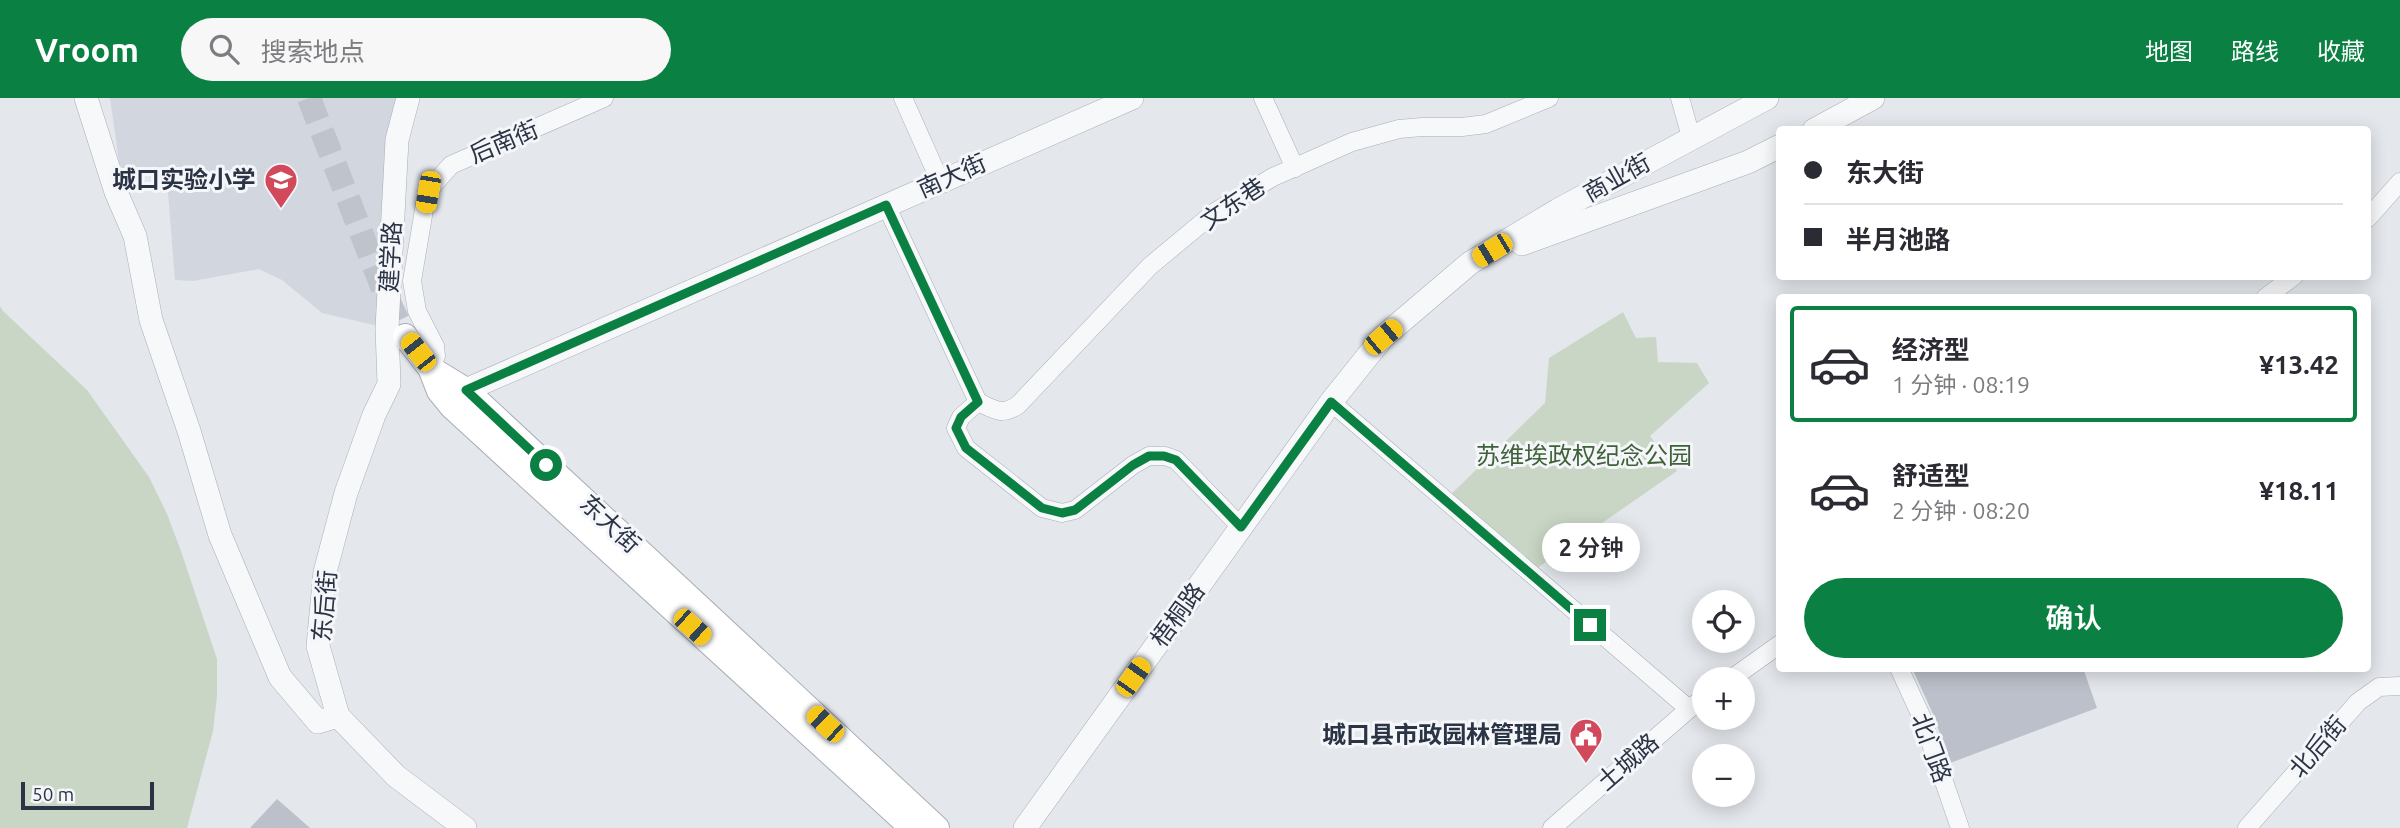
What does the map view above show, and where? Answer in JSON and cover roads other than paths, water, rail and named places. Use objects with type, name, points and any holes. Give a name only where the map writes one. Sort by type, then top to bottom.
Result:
[{"type":"main road","points":[[405,336],[430,368]]},
{"type":"main road","name":"东大街","points":[[430,368],[466,390],[937,828]]},
{"type":"main road","name":"东大街","points":[[430,368],[439,391],[452,407],[912,828]]},
{"type":"street","points":[[86,98],[116,192],[135,236],[151,320],[189,431],[220,535],[280,677],[318,722],[338,716]]},
{"type":"street","name":"建学路","points":[[374,415],[388,384],[387,328],[397,140],[408,98]]},
{"type":"street","name":"后南街","points":[[430,368],[436,356],[435,346],[417,311],[412,281],[428,192],[451,164],[604,98]]},
{"type":"street","points":[[903,98],[940,181]]},
{"type":"street","name":"南大街","points":[[466,390],[1132,98]]},
{"type":"street","points":[[1263,98],[1295,167]]},
{"type":"street","name":"文东巷","points":[[978,402],[996,411],[1008,412],[1018,405],[1150,266],[1215,212],[1273,177],[1352,142],[1399,129],[1486,124],[1549,98]]},
{"type":"street","points":[[1680,98],[1691,137]]},
{"type":"street","name":"商业街","points":[[1331,402],[1383,337],[1470,263],[1558,210],[1768,98]]},
{"type":"street","points":[[1821,126],[1873,98]]},
{"type":"street","name":"商业街","points":[[1470,263],[1748,162],[1776,148]]},
{"type":"street","points":[[2371,215],[2400,182]]},
{"type":"street","points":[[886,205],[978,402],[961,417],[956,428],[966,448],[1042,508],[1062,513],[1075,510],[1133,465],[1149,456],[1164,456],[1176,460],[1241,527]]},
{"type":"street","points":[[2270,294],[2289,280]]},
{"type":"street","points":[[1331,402],[1689,709]]},
{"type":"street","name":"梧桐路","points":[[1025,828],[1331,402]]},
{"type":"street","name":"东后街","points":[[374,415],[346,493],[325,572],[318,646],[338,716],[396,776],[465,828]]},
{"type":"street","points":[[1748,667],[1776,647]]},
{"type":"street","name":"北门路","points":[[1901,672],[1922,718],[1960,828]]},
{"type":"street","name":"北后街","points":[[2247,828],[2358,702],[2379,687],[2400,686]]},
{"type":"street","name":"土城路","points":[[1552,828],[1692,707]]},
{"type":"tunnel","points":[[309,98],[385,294],[405,336]]},
{"type":"place","name":"城口实验小学","points":[[281,210]]},
{"type":"place","name":"城口县市政园林管理局","points":[[1586,765]]},
{"type":"park label","name":"苏维埃政权纪念公园","points":[[1584,456]]}]
